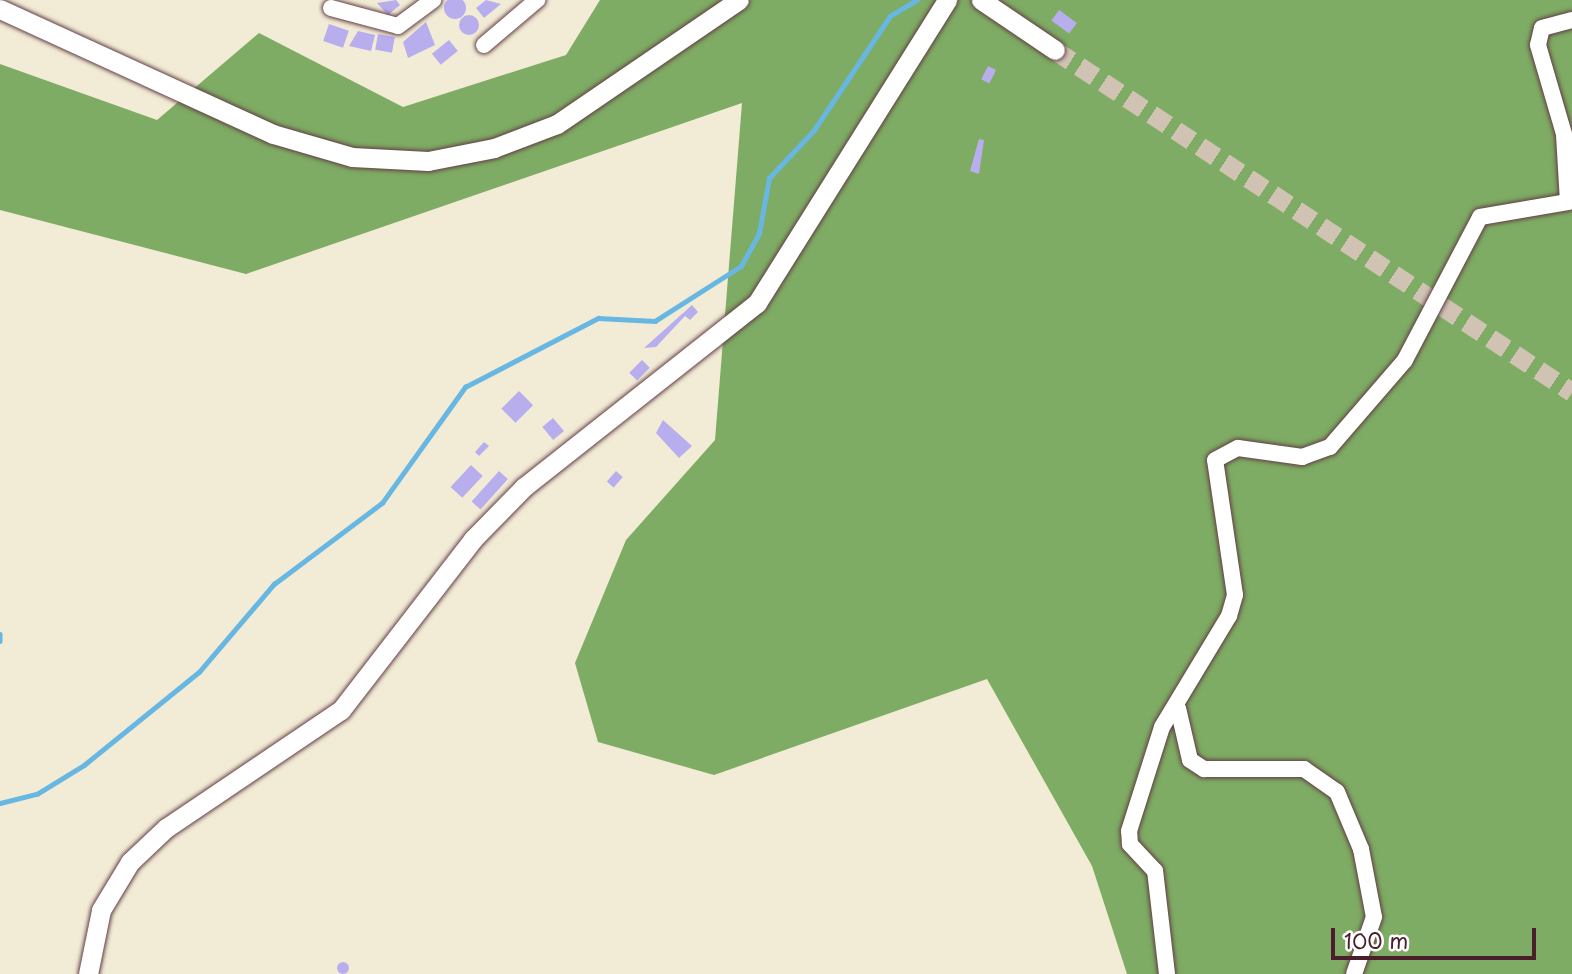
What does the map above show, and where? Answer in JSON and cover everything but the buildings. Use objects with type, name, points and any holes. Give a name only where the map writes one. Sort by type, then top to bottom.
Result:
[{"type":"street","points":[[331,8],[398,26],[433,0]]},
{"type":"street","points":[[484,45],[537,0]]},
{"type":"street","points":[[0,9],[273,134],[352,157],[428,161],[494,148],[557,124],[596,103],[715,5],[739,0]]},
{"type":"street","points":[[88,974],[101,911],[130,862],[166,828],[341,710],[473,539],[524,487],[757,303],[947,0]]},
{"type":"street","points":[[981,0],[1055,50]]},
{"type":"street","points":[[1167,974],[1155,871],[1129,844],[1129,831],[1162,727],[1178,708],[1235,595],[1215,460],[1238,448],[1302,457],[1330,447],[1405,360],[1480,217],[1568,202],[1564,134],[1538,45],[1542,28],[1572,20]]},
{"type":"street","points":[[1178,708],[1190,760],[1204,769],[1304,769],[1338,792],[1361,849],[1374,917],[1354,974]]},
{"type":"green space","points":[[600,0],[1572,0],[1572,974],[1127,974],[1092,866],[987,679],[714,775],[598,742],[575,663],[626,540],[715,440],[742,103],[246,274],[0,210],[0,64],[157,120],[259,33],[403,107],[566,55]]},
{"type":"waterway","points":[[0,803],[37,794],[84,765],[199,672],[274,584],[382,503],[465,387],[598,318],[655,321],[741,266],[759,233],[769,178],[814,130],[890,16],[917,0]]},
{"type":"waterway","points":[[0,634],[0,641]]},
{"type":"tunnel","points":[[1055,50],[1572,392]]}]
